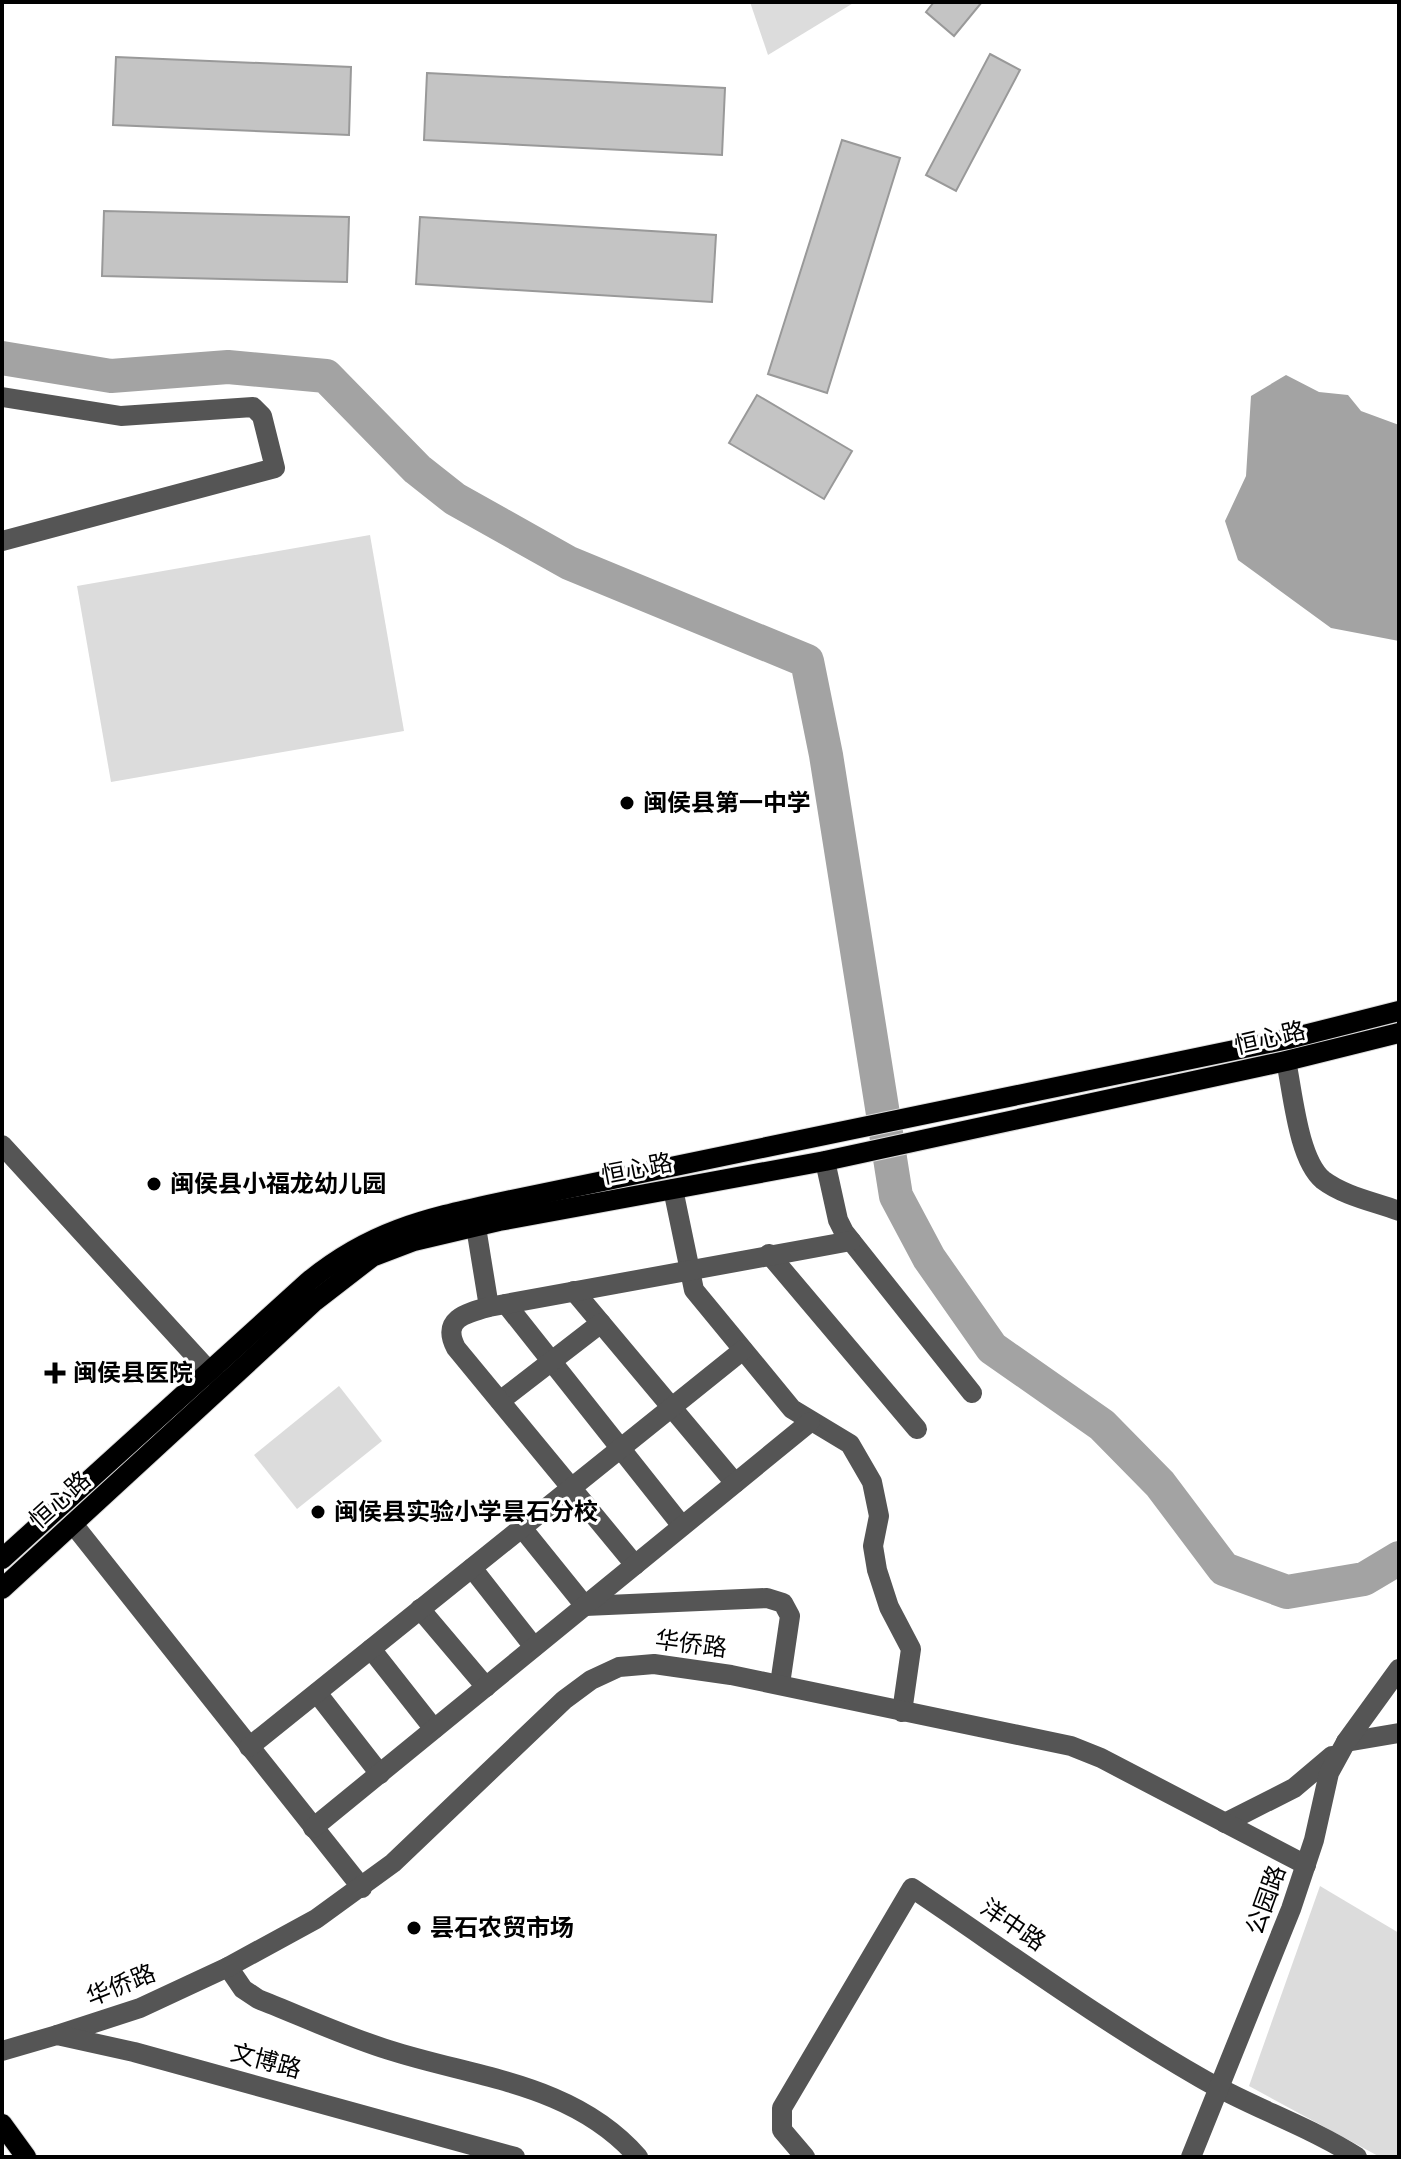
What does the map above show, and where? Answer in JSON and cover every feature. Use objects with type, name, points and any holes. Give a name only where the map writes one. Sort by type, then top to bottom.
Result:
[{"type":"main road","name":"恒心路","points":[[2,1559],[329,1265],[397,1227],[497,1203],[905,1121],[1288,1039],[1399,1011]]},
{"type":"main road","name":"恒心路","points":[[2,1589],[315,1301],[372,1257],[404,1244],[476,1227],[825,1161],[1286,1061],[1399,1033]]},
{"type":"main road","points":[[2,2124],[26,2157]]},
{"type":"street","points":[[2,397],[121,416],[253,407],[262,416],[275,468],[2,541]]},
{"type":"street","points":[[1286,1061],[1306,1154],[1315,1171],[1339,1189],[1399,1211]]},
{"type":"street","points":[[2,1145],[223,1387]]},
{"type":"street","points":[[825,1161],[838,1220],[851,1241],[972,1393]]},
{"type":"street","points":[[673,1189],[694,1290],[792,1409],[850,1444],[872,1482],[879,1516],[873,1546],[877,1570],[889,1607],[911,1649],[902,1712]]},
{"type":"street","points":[[476,1227],[497,1306],[552,1362],[682,1526]]},
{"type":"street","points":[[635,1565],[456,1348],[451,1331],[458,1317],[497,1306],[689,1268],[851,1241]]},
{"type":"street","points":[[769,1254],[917,1429]]},
{"type":"street","points":[[574,1291],[735,1483]]},
{"type":"street","points":[[500,1401],[601,1323]]},
{"type":"street","points":[[249,1747],[743,1350]]},
{"type":"street","points":[[313,1828],[810,1422]]},
{"type":"street","points":[[73,1524],[362,1888]]},
{"type":"street","points":[[522,1528],[585,1606]]},
{"type":"street","points":[[472,1568],[534,1647]]},
{"type":"street","points":[[585,1606],[776,1599],[783,1603],[790,1616],[780,1684]]},
{"type":"street","points":[[420,1609],[486,1687]]},
{"type":"street","points":[[371,1649],[434,1729]]},
{"type":"street","name":"华侨路","points":[[57,2035],[140,2008],[228,1967],[316,1919],[362,1888],[564,1700],[605,1672],[654,1664],[780,1684],[1087,1752],[1306,1865]]},
{"type":"street","name":"公园路","points":[[1191,2157],[1306,1865],[1329,1773],[1346,1742],[1399,1669]]},
{"type":"street","points":[[317,1693],[380,1774]]},
{"type":"street","points":[[1225,1823],[1306,1781],[1346,1742],[1399,1733]]},
{"type":"street","name":"洋中路","points":[[805,2157],[782,2130],[782,2108],[912,1888],[1122,2030],[1219,2089],[1315,2131],[1357,2157]]},
{"type":"street","points":[[228,1967],[243,1989],[258,1999],[385,2049],[534,2089],[596,2121],[638,2157]]},
{"type":"street","name":"文博路","points":[[2,2051],[57,2035],[134,2052],[515,2157]]},
{"type":"shaded area","points":[[750,2],[855,2],[768,55]]},
{"type":"shaded area","points":[[1286,375],[1319,392],[1348,395],[1361,411],[1399,425],[1399,641],[1331,628],[1238,560],[1225,521],[1246,476],[1251,396]]},
{"type":"shaded area","points":[[370,535],[404,731],[111,782],[77,586]]},
{"type":"shaded area","points":[[339,1386],[382,1441],[297,1509],[254,1455]]},
{"type":"shaded area","points":[[1320,1886],[1399,1933],[1399,2157],[1380,2157],[1249,2086]]},
{"type":"building","points":[[934,2],[982,2],[954,36],[926,12]]},
{"type":"building","points":[[990,54],[1020,70],[956,191],[926,175]]},
{"type":"building","points":[[116,57],[351,67],[349,135],[113,125]]},
{"type":"building","points":[[427,73],[725,88],[722,155],[424,140]]},
{"type":"building","points":[[842,140],[900,158],[827,393],[768,374]]},
{"type":"building","points":[[104,211],[349,217],[347,282],[102,276]]},
{"type":"building","points":[[420,217],[716,235],[712,302],[416,284]]},
{"type":"building","points":[[757,395],[852,451],[824,499],[729,443]]},
{"type":"waterway","points":[[2,358],[111,376],[228,367],[326,376],[417,469],[455,499],[569,563],[807,661],[826,755],[896,1196],[929,1258],[992,1348],[1102,1425],[1160,1484],[1224,1569],[1287,1592],[1364,1579],[1399,1558]]},
{"type":"place","name":"闽侯县第一中学","points":[[627,803]]},
{"type":"place","name":"闽侯县小福龙幼儿园","points":[[154,1184]]},
{"type":"place","name":"闽侯县医院","points":[[55,1373]]},
{"type":"place","name":"闽侯县实验小学昙石分校","points":[[318,1512]]},
{"type":"place","name":"昙石农贸市场","points":[[414,1928]]}]
